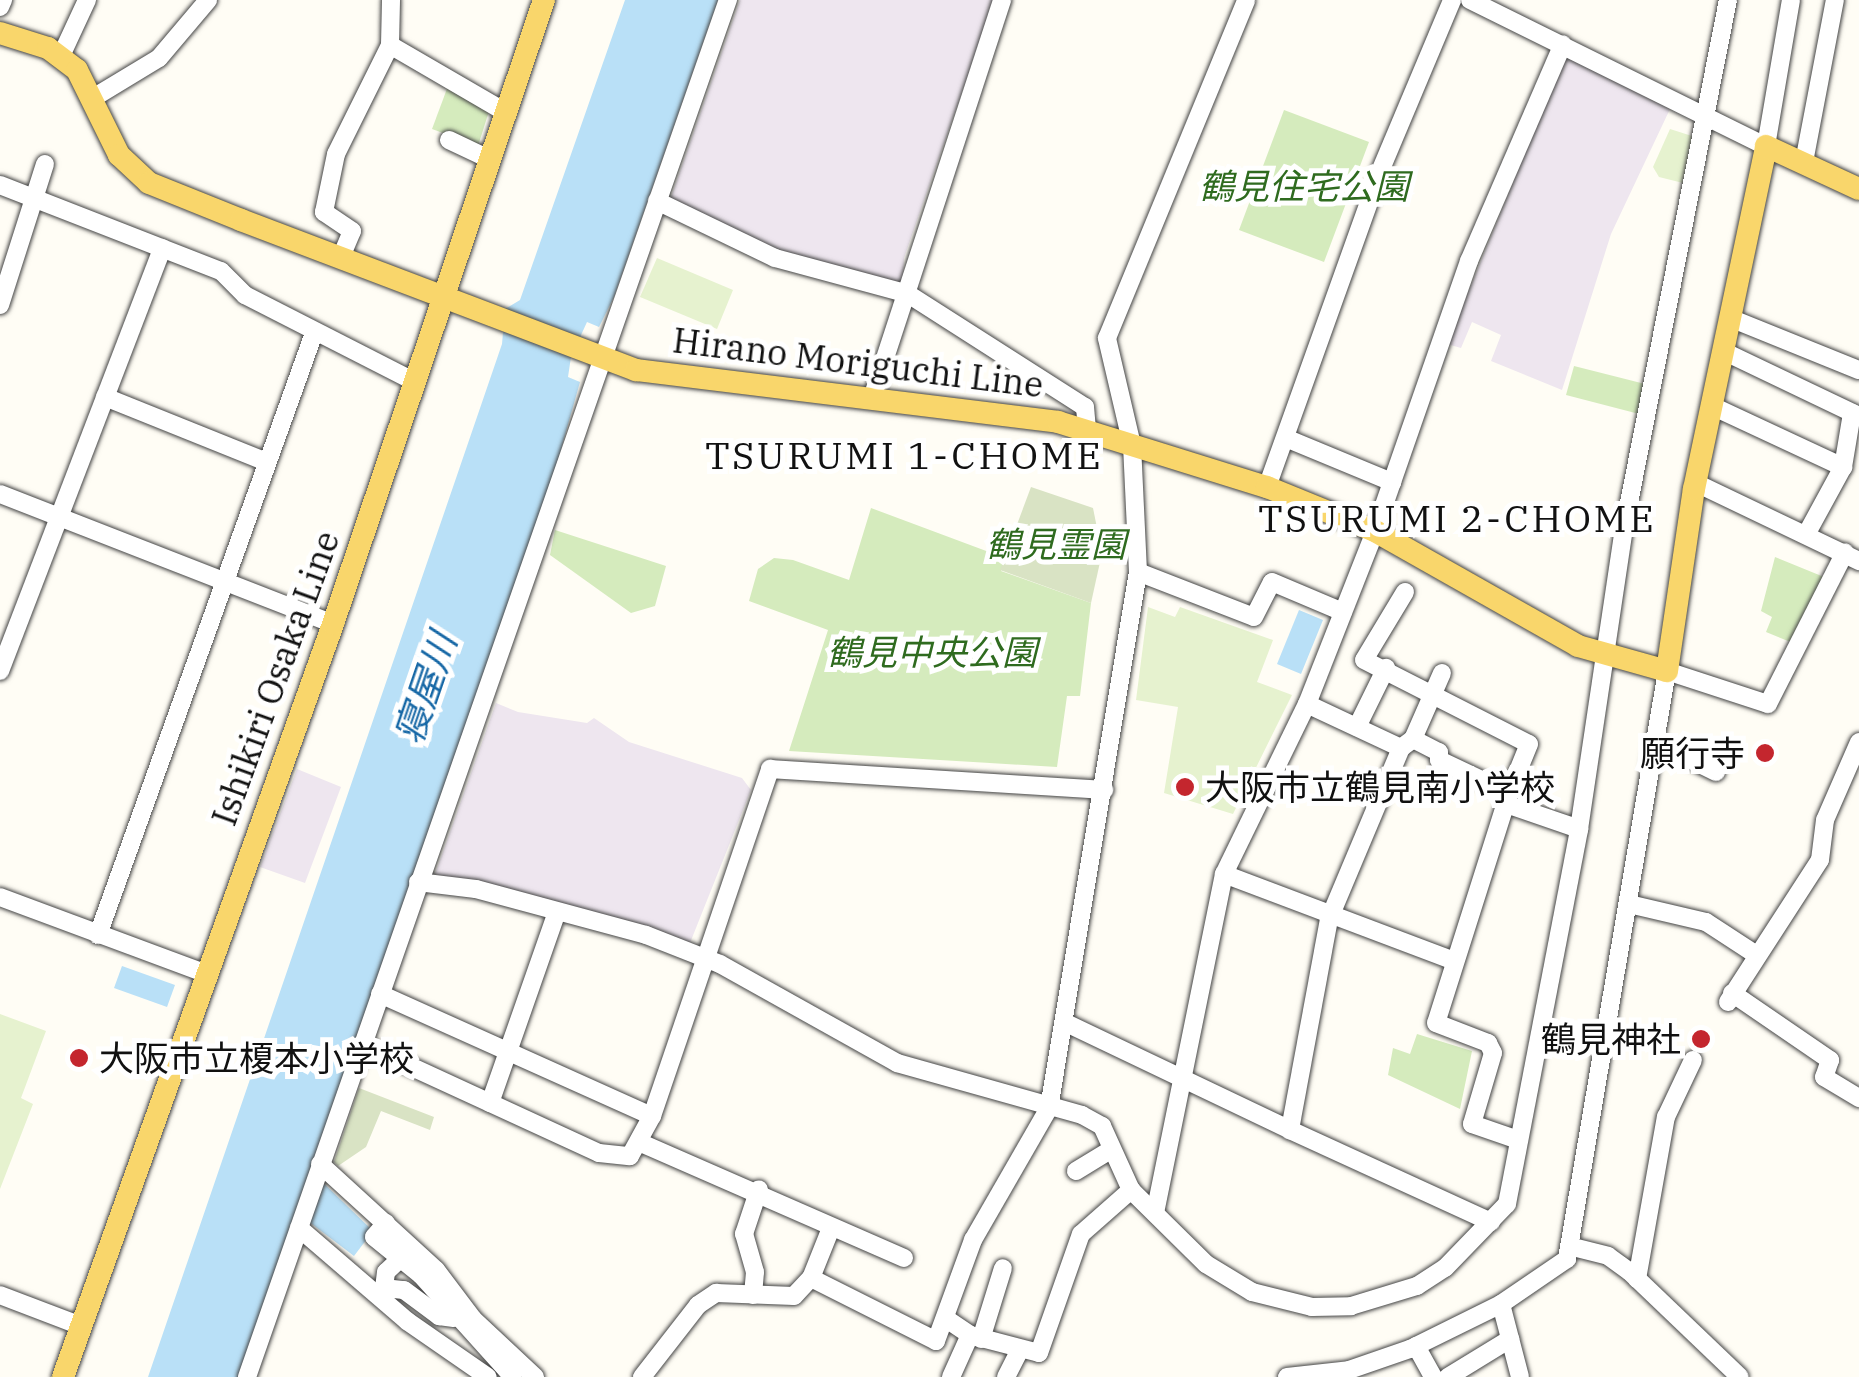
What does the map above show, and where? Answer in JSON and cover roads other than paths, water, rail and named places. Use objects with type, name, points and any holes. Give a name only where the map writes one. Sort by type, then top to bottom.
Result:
[{"type":"main road","name":"Ishikiri Osaka Line","points":[[63,1377],[204,972],[333,624],[544,0]]},
{"type":"main road","points":[[0,33],[61,56]]},
{"type":"main road","name":"Hirano Moriguchi Line","points":[[61,56],[93,98],[119,154],[149,183],[595,355],[636,370],[1006,412],[1132,445],[1267,486],[1375,531],[1556,635],[1606,656],[1667,671]]},
{"type":"main road","points":[[1667,671],[1696,483],[1766,146],[1859,189]]},
{"type":"street","points":[[61,56],[87,0]]},
{"type":"street","points":[[93,98],[160,58],[208,0]]},
{"type":"street","points":[[341,257],[352,231],[324,212],[336,154],[390,45],[390,0]]},
{"type":"street","points":[[247,1377],[595,355],[658,201],[728,0]]},
{"type":"street","points":[[872,398],[1002,0]]},
{"type":"street","points":[[812,1278],[936,1342],[974,1240],[1050,1108],[1138,572],[1132,445],[1107,338],[1246,0]]},
{"type":"street","points":[[1267,486],[1288,439],[1379,174],[1452,0]]},
{"type":"street","points":[[1470,0],[1508,8],[1564,44],[1766,146],[1791,0]]},
{"type":"street","points":[[418,882],[476,889],[705,958],[897,1062],[1102,1126],[1131,1190],[1227,1278],[1312,1307],[1351,1306],[1417,1286],[1474,1245],[1507,1204],[1579,829],[1623,533],[1728,0]]},
{"type":"street","points":[[1804,162],[1835,0]]},
{"type":"street","points":[[1154,1214],[1224,874],[1306,704],[1375,531],[1469,261],[1564,44]]},
{"type":"street","points":[[390,45],[505,112]]},
{"type":"street","points":[[449,140],[489,159]]},
{"type":"street","points":[[0,305],[44,164]]},
{"type":"street","points":[[0,185],[221,271],[244,294],[415,382]]},
{"type":"street","points":[[658,201],[775,258],[908,294],[1085,407],[1087,432]]},
{"type":"street","points":[[0,671],[162,248]]},
{"type":"street","points":[[1730,318],[1859,370]]},
{"type":"street","points":[[98,935],[264,461],[314,333]]},
{"type":"street","points":[[1723,350],[1856,414],[1849,458],[1807,533]]},
{"type":"street","points":[[105,397],[264,461]]},
{"type":"street","points":[[1712,406],[1849,458]]},
{"type":"street","points":[[1288,439],[1392,482]]},
{"type":"street","points":[[1288,1377],[1350,1370],[1416,1346],[1501,1304],[1567,1259],[1573,1247],[1667,671],[1768,704],[1852,556],[1696,483]]},
{"type":"street","points":[[0,494],[333,624]]},
{"type":"street","points":[[1138,572],[1254,616],[1272,582],[1343,612]]},
{"type":"street","points":[[1406,592],[1364,660],[1386,668],[1431,698],[1528,744],[1452,960],[1436,1024],[1488,1043],[1492,1053],[1472,1124],[1518,1140]]},
{"type":"street","points":[[1356,727],[1386,668]]},
{"type":"street","points":[[1290,1130],[1330,919],[1442,672]]},
{"type":"street","points":[[1306,704],[1356,727],[1439,752],[1439,760],[1509,799],[1579,829]]},
{"type":"street","points":[[1656,742],[1716,772]]},
{"type":"street","points":[[1859,742],[1826,820],[1820,860],[1755,954],[1730,998],[1830,1060],[1824,1077],[1859,1098]]},
{"type":"street","points":[[362,1044],[609,1156],[630,1156],[641,1143],[652,1116],[770,769],[1104,790]]},
{"type":"street","points":[[1224,874],[1330,919],[1452,960]]},
{"type":"street","points":[[0,897],[204,972]]},
{"type":"street","points":[[1629,904],[1706,922],[1755,954]]},
{"type":"street","points":[[490,1103],[557,912]]},
{"type":"street","points":[[380,994],[652,1116]]},
{"type":"street","points":[[1064,1022],[1491,1222]]},
{"type":"street","points":[[1637,1279],[1666,1117],[1692,1060]]},
{"type":"street","points":[[641,1143],[759,1190],[831,1228],[904,1258]]},
{"type":"street","points":[[1076,1171],[1112,1149]]},
{"type":"street","points":[[319,1170],[386,1223],[535,1377]]},
{"type":"street","points":[[753,1295],[755,1272],[744,1234],[759,1190]]},
{"type":"street","points":[[944,1318],[975,1337],[1040,1353],[1081,1234],[1131,1190]]},
{"type":"street","points":[[300,1222],[407,1320],[513,1377]]},
{"type":"street","points":[[386,1223],[374,1237],[437,1292],[488,1377]]},
{"type":"street","points":[[642,1377],[698,1305],[716,1293],[794,1296],[812,1278],[831,1228]]},
{"type":"street","points":[[1573,1247],[1608,1256],[1740,1377]]},
{"type":"street","points":[[400,1259],[386,1272],[384,1288],[404,1290],[439,1316],[454,1318]]},
{"type":"street","points":[[951,1377],[975,1337],[1003,1268]]},
{"type":"street","points":[[0,1295],[81,1326]]},
{"type":"street","points":[[1501,1304],[1520,1377]]},
{"type":"street","points":[[1448,1377],[1510,1339]]},
{"type":"street","points":[[1416,1346],[1433,1377]]},
{"type":"street","points":[[1006,1377],[1020,1349]]},
{"type":"water","name":"寝屋川","points":[[625,0],[718,0],[614,297],[599,327],[587,322],[571,357],[568,377],[580,382],[558,460],[310,1170],[373,1231],[354,1256],[296,1212],[238,1377],[148,1377],[502,344],[505,309],[520,300]]},
{"type":"water","points":[[1299,610],[1323,620],[1301,674],[1277,664]]},
{"type":"water","points":[[122,966],[175,985],[167,1007],[114,988]]},
{"type":"place","name":"願行寺","points":[[1765,753]]},
{"type":"place","name":"大阪市立鶴見南小学校","points":[[1185,787]]},
{"type":"place","name":"鶴見神社","points":[[1701,1039]]},
{"type":"place","name":"大阪市立榎本小学校","points":[[79,1058]]},
{"type":"district","name":"TSURUMI 1-CHOME","points":[[904,455]]},
{"type":"district","name":"TSURUMI 2-CHOME","points":[[1457,518]]},
{"type":"park label","name":"鶴見住宅公園","points":[[1304,186]]},
{"type":"park label","name":"鶴見霊園","points":[[1056,544]]},
{"type":"park label","name":"鶴見中央公園","points":[[932,652]]}]
